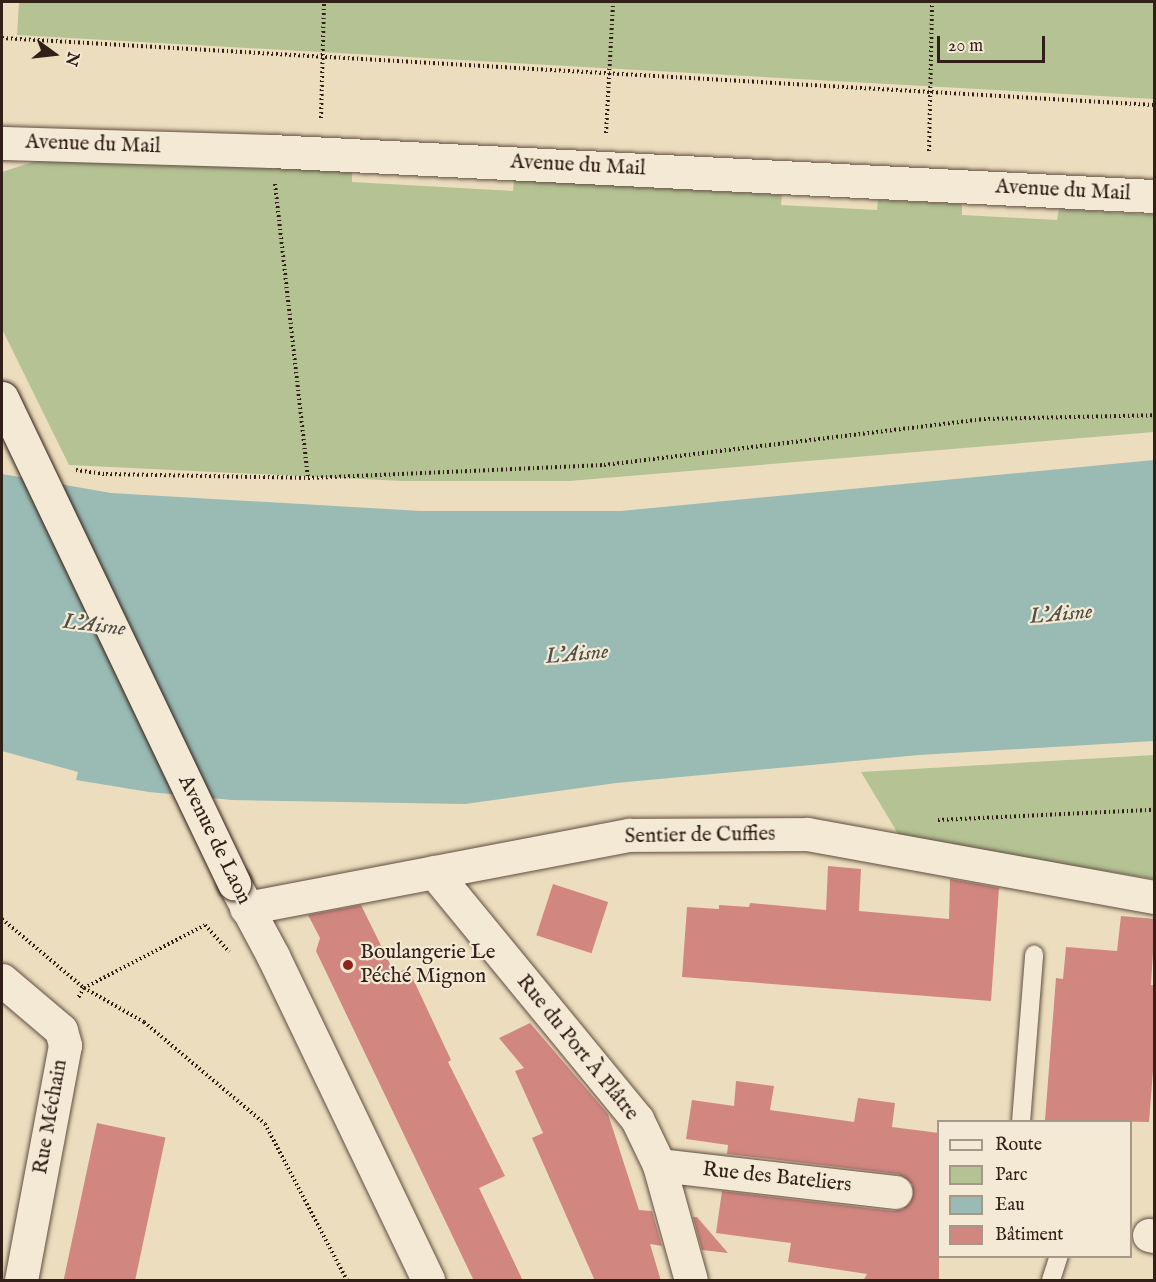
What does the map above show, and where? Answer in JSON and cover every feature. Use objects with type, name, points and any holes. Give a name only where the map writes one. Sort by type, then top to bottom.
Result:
[{"type":"street","name":"Avenue du Mail","points":[[2,143],[320,153],[1155,196]]},
{"type":"street","name":"Avenue de Laon","points":[[2,398],[240,896],[273,956],[428,1281]]},
{"type":"street","name":"Sentier de Cuffies","points":[[240,896],[434,872],[628,835],[807,834],[1155,897]]},
{"type":"street","name":"Rue du Port À Plâtre","points":[[434,872],[637,1119],[659,1165],[691,1281]]},
{"type":"street","name":"Rue Méchain","points":[[2,980],[61,1030],[65,1044],[21,1281]]},
{"type":"street","name":"Rue des Bateliers","points":[[659,1165],[895,1192]]},
{"type":"lane","points":[[1022,1120],[1034,955]]},
{"type":"lane","points":[[1051,1281],[1059,1258]]},
{"type":"path","points":[[320,153],[324,2]]},
{"type":"path","points":[[604,168],[613,2]]},
{"type":"path","points":[[928,184],[932,2]]},
{"type":"path","points":[[2,38],[322,59],[1155,105]]},
{"type":"path","points":[[272,151],[308,478]]},
{"type":"path","points":[[71,469],[106,474],[308,478],[604,465],[984,419],[1155,415]]},
{"type":"path","points":[[936,820],[1155,810]]},
{"type":"path","points":[[2,919],[84,988],[144,1022],[265,1124],[347,1281]]},
{"type":"path","points":[[61,1030],[84,988],[205,925],[229,953],[273,956]]},
{"type":"green space","points":[[2,2],[1154,2],[1154,99],[17,35],[19,3]]},
{"type":"green space","points":[[74,157],[352,171],[352,182],[513,191],[514,180],[782,195],[781,205],[877,210],[878,200],[962,204],[962,215],[1057,220],[1059,209],[1154,215],[1154,432],[569,481],[403,481],[69,465],[2,329],[2,172],[36,161]]},
{"type":"green space","points":[[1154,755],[1154,879],[900,837],[861,772]]},
{"type":"water","name":"L'Aisne","points":[[1154,460],[1154,741],[919,755],[616,783],[465,804],[232,800],[149,792],[76,780],[78,772],[2,751],[2,474],[111,493],[421,511],[621,511]]},
{"type":"building","points":[[828,866],[861,869],[859,911],[949,919],[950,879],[999,888],[991,1001],[682,977],[687,907],[719,909],[719,905],[749,907],[750,903],[826,910]]},
{"type":"building","points":[[553,884],[608,902],[591,953],[536,935]]},
{"type":"building","points":[[361,905],[395,974],[408,968],[451,1060],[448,1062],[505,1176],[479,1188],[523,1281],[474,1281],[316,951],[320,938],[308,915]]},
{"type":"building","points":[[1121,916],[1155,919],[1151,985],[1155,985],[1155,1045],[1149,1122],[1045,1120],[1056,978],[1063,979],[1066,947],[1117,951]]},
{"type":"building","points":[[530,1023],[608,1114],[639,1210],[652,1211],[662,1246],[650,1244],[661,1281],[595,1281],[532,1138],[543,1133],[515,1071],[524,1068],[499,1038]]},
{"type":"building","points":[[736,1081],[774,1086],[770,1110],[854,1122],[858,1098],[895,1103],[892,1127],[937,1133],[939,1281],[863,1281],[867,1274],[788,1262],[791,1243],[716,1233],[722,1191],[893,1211],[903,1209],[913,1195],[912,1184],[898,1174],[727,1154],[728,1145],[686,1139],[692,1100],[734,1106]]},
{"type":"building","points":[[97,1123],[165,1138],[135,1280],[64,1280]]},
{"type":"building","points":[[693,1217],[697,1217],[728,1253],[702,1250]]},
{"type":"place","name":"Boulangerie Le Péché Mignon","points":[[348,965]]}]
